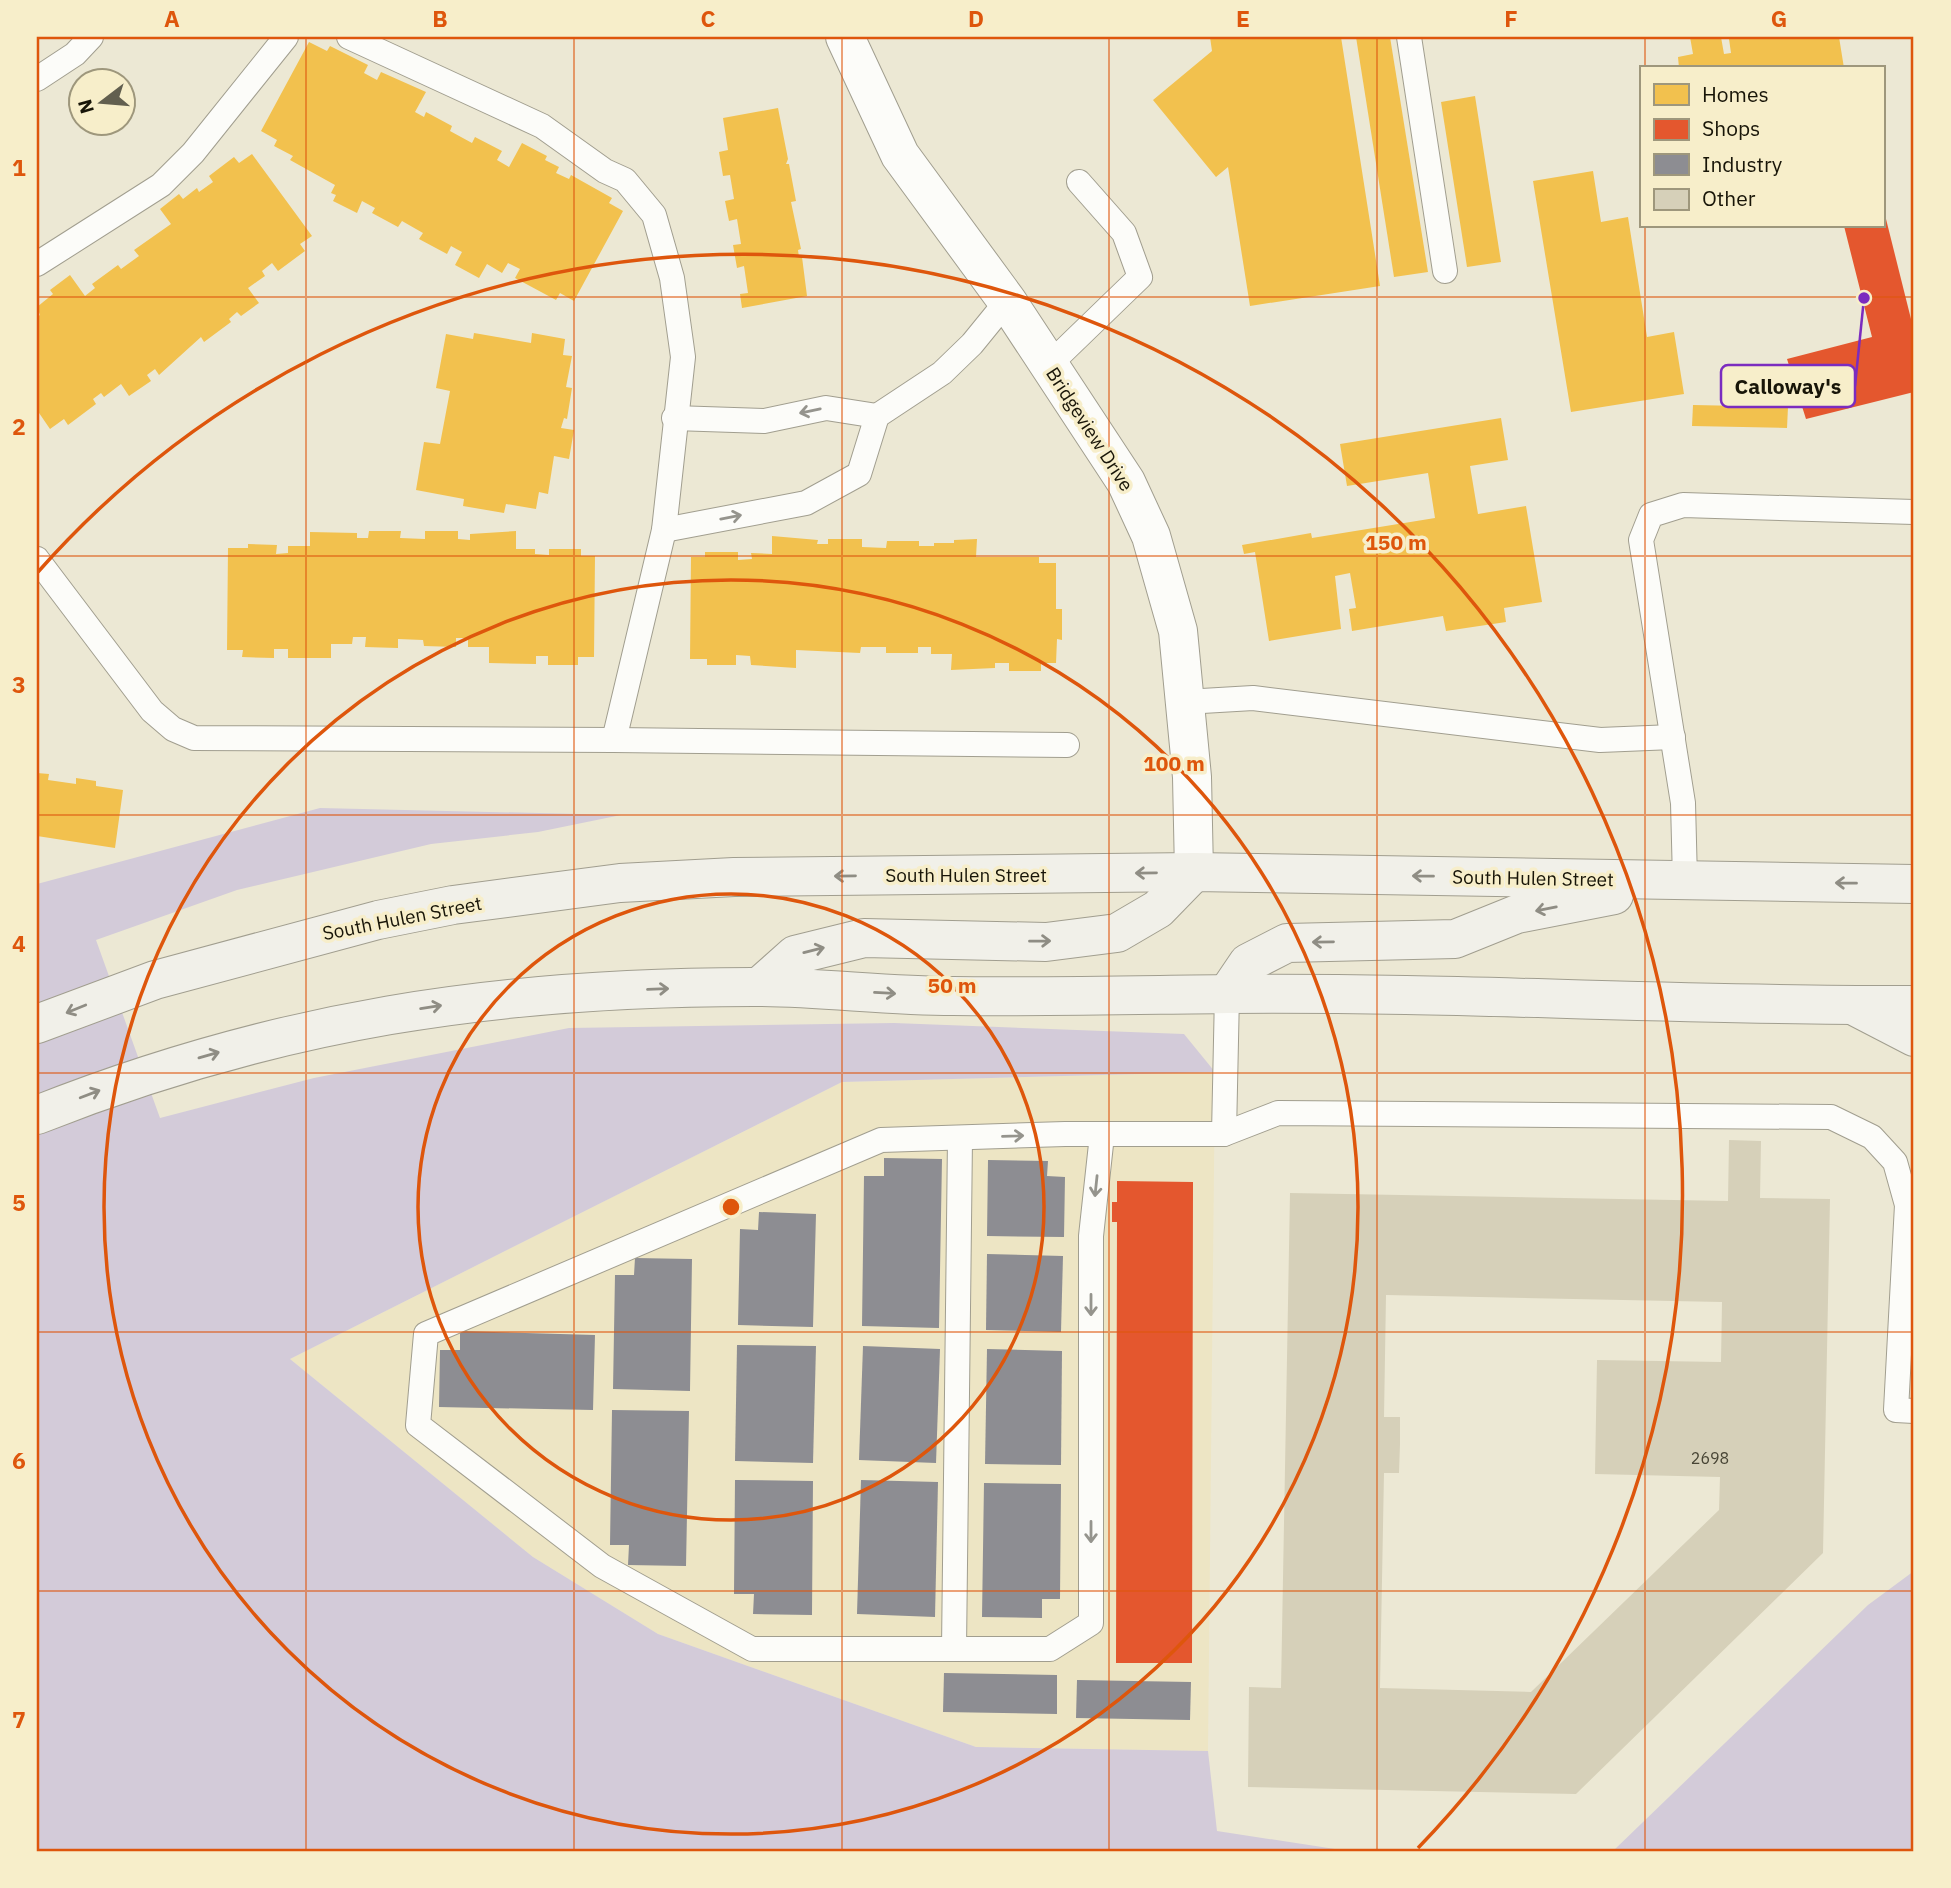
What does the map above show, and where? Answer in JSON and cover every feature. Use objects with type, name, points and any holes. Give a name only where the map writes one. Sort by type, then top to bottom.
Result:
[{"type":"main road","name":"South Hulen Street","points":[[37,1024],[115,994],[213,962],[378,919],[453,905],[607,884],[734,877],[1194,872],[1914,884]]},
{"type":"main road","points":[[759,987],[795,955],[864,938],[1046,942],[1117,933],[1158,909],[1194,872]]},
{"type":"main road","points":[[1227,994],[1248,963],[1287,943],[1455,939],[1517,914],[1685,880]]},
{"type":"main road","points":[[37,1115],[144,1075],[294,1033],[380,1015],[551,993],[759,987],[949,996],[1227,994],[1914,1005]]},
{"type":"main road","points":[[1853,1005],[1914,1037]]},
{"type":"street","name":"Bridgeview Drive","points":[[845,37],[900,155],[1049,365],[1126,482],[1151,536],[1178,631],[1192,777],[1194,872]]},
{"type":"lane","points":[[37,79],[75,54],[91,37]]},
{"type":"lane","points":[[37,264],[161,185],[193,153],[286,37]]},
{"type":"lane","points":[[349,37],[542,126],[606,171],[625,180],[654,215],[672,278],[683,357],[674,418],[664,530],[614,740]]},
{"type":"lane","points":[[1409,37],[1445,271]]},
{"type":"lane","points":[[1049,365],[1140,277],[1124,233],[1079,182]]},
{"type":"lane","points":[[664,530],[806,503],[859,474],[877,416],[942,373],[972,344],[1006,301]]},
{"type":"lane","points":[[674,418],[764,421],[826,408],[877,416]]},
{"type":"lane","points":[[1685,880],[1683,803],[1641,540],[1651,515],[1682,505],[1914,512]]},
{"type":"lane","points":[[37,559],[152,711],[173,729],[194,737],[1067,745]]},
{"type":"lane","points":[[1185,702],[1253,698],[1600,740],[1673,737]]},
{"type":"lane","points":[[1224,1134],[1227,994]]},
{"type":"lane","points":[[1102,1135],[1091,1236],[1091,1623],[1050,1649],[752,1648],[602,1566],[418,1425],[426,1334],[881,1140],[1102,1135],[1224,1134],[1278,1113],[1830,1117],[1872,1137],[1895,1162],[1907,1205],[1896,1410],[1914,1411]]},
{"type":"lane","points":[[954,1649],[960,1138]]},
{"type":"shaded area","points":[[320,808],[621,815],[538,832],[431,844],[237,890],[96,940],[160,1118],[314,1078],[569,1028],[894,1023],[1184,1034],[1215,1072],[842,1082],[290,1359],[533,1557],[658,1634],[976,1747],[1208,1751],[1217,1831],[1348,1851],[37,1851],[37,884]]},
{"type":"shaded area","points":[[1215,1072],[1208,1751],[976,1747],[658,1634],[533,1557],[290,1359],[842,1082]]},
{"type":"shaded area","points":[[1914,1571],[1914,1851],[1613,1851],[1868,1605]]},
{"type":"building: Homes","points":[[1210,37],[1341,37],[1380,286],[1250,306],[1228,167],[1216,177],[1153,100],[1212,51]]},
{"type":"building: Homes","points":[[1356,37],[1390,37],[1428,272],[1394,277]]},
{"type":"building: Homes","points":[[1690,37],[1721,37],[1724,54],[1731,53],[1729,39],[1742,37],[1839,37],[1844,66],[1679,66],[1678,57],[1693,54]]},
{"type":"building: Homes","points":[[309,42],[327,51],[330,46],[368,65],[364,73],[377,80],[381,72],[426,92],[415,112],[424,117],[426,112],[452,126],[450,131],[472,143],[475,137],[502,151],[497,160],[509,167],[522,143],[547,156],[545,160],[559,167],[556,173],[569,179],[571,175],[612,198],[609,203],[623,211],[574,301],[560,293],[556,300],[515,278],[520,269],[508,263],[502,273],[487,264],[479,278],[455,265],[462,252],[451,246],[447,254],[419,239],[423,233],[402,221],[398,227],[372,213],[375,208],[362,201],[357,213],[333,201],[336,195],[331,193],[335,185],[290,160],[293,156],[274,146],[277,140],[261,131]]},
{"type":"building: Homes","points":[[1475,96],[1501,262],[1467,267],[1441,102]]},
{"type":"building: Homes","points":[[778,108],[788,159],[786,164],[789,164],[796,201],[791,202],[807,296],[742,308],[740,294],[748,293],[744,266],[737,268],[733,245],[741,244],[737,219],[729,221],[725,201],[734,199],[730,175],[723,176],[719,152],[728,150],[723,118]]},
{"type":"building: Homes","points":[[252,154],[312,236],[300,244],[305,251],[278,271],[272,263],[262,271],[265,276],[248,288],[259,303],[241,316],[237,312],[229,319],[231,322],[204,342],[201,337],[159,375],[155,369],[147,375],[151,381],[129,396],[121,384],[104,397],[101,393],[93,399],[96,404],[68,425],[64,419],[50,429],[37,410],[37,317],[40,315],[37,307],[53,294],[50,290],[70,275],[85,296],[95,288],[92,284],[118,265],[121,269],[139,256],[134,250],[171,224],[160,209],[179,194],[183,199],[197,188],[199,192],[213,182],[209,176],[234,157],[239,163]]},
{"type":"building: Homes","points":[[1593,171],[1601,222],[1628,217],[1647,337],[1674,332],[1684,394],[1571,412],[1533,181]]},
{"type":"building: Homes","points":[[474,333],[531,343],[532,333],[565,339],[563,355],[572,356],[566,387],[572,388],[567,419],[564,418],[561,428],[574,430],[569,459],[554,456],[548,494],[539,492],[536,509],[506,504],[504,513],[463,506],[464,499],[416,490],[424,442],[440,444],[450,391],[436,388],[446,334],[473,339]]},
{"type":"building: Homes","points":[[1693,405],[1788,407],[1787,428],[1692,426]]},
{"type":"building: Homes","points":[[1501,418],[1508,460],[1470,466],[1478,514],[1526,506],[1542,602],[1504,608],[1506,622],[1446,631],[1443,616],[1352,631],[1349,609],[1356,608],[1350,573],[1335,576],[1341,629],[1269,641],[1255,552],[1244,554],[1242,545],[1311,533],[1312,538],[1435,518],[1428,473],[1347,486],[1340,444]]},
{"type":"building: Homes","points":[[369,531],[401,531],[400,538],[425,539],[425,531],[458,531],[458,539],[470,540],[470,534],[516,531],[516,549],[535,549],[535,554],[549,555],[549,549],[581,549],[581,556],[595,556],[594,657],[578,657],[578,665],[548,665],[548,656],[536,656],[536,664],[489,663],[489,647],[468,647],[468,638],[456,638],[456,647],[424,646],[423,640],[398,639],[398,648],[365,647],[366,637],[353,637],[352,644],[331,644],[331,658],[288,658],[288,649],[274,649],[274,658],[242,657],[243,650],[227,650],[228,548],[248,548],[248,544],[277,545],[276,554],[288,553],[288,546],[310,546],[310,532],[357,533],[357,538],[368,538]]},
{"type":"building: Homes","points":[[772,536],[818,540],[817,544],[828,544],[828,539],[862,539],[862,547],[886,548],[887,541],[919,541],[919,546],[934,546],[934,543],[977,539],[976,557],[1039,557],[1039,563],[1056,563],[1056,609],[1062,609],[1062,640],[1057,639],[1056,663],[1041,663],[1041,671],[1009,671],[1009,663],[995,663],[995,668],[951,670],[952,654],[931,654],[931,647],[918,647],[918,653],[886,653],[886,647],[861,647],[860,653],[796,650],[796,668],[751,665],[750,656],[736,655],[736,665],[707,665],[707,659],[690,659],[691,557],[705,557],[705,552],[738,552],[738,560],[752,559],[751,553],[772,554]]},
{"type":"building: Homes","points":[[37,773],[49,774],[48,780],[76,784],[76,778],[96,781],[96,786],[123,790],[115,848],[37,836]]},
{"type":"building: Shops","points":[[1884,211],[1914,331],[1914,392],[1806,419],[1787,359],[1872,337],[1845,228],[1884,228]]},
{"type":"building: Shops","points":[[1117,1181],[1193,1182],[1192,1663],[1116,1663],[1117,1222],[1112,1222],[1112,1202],[1117,1202]]},
{"type":"building: Industry","points":[[884,1158],[942,1159],[939,1328],[862,1326],[864,1176],[884,1176]]},
{"type":"building: Industry","points":[[988,1160],[1048,1161],[1047,1176],[1065,1177],[1064,1237],[987,1236]]},
{"type":"building: Industry","points":[[759,1212],[816,1214],[813,1327],[738,1325],[740,1229],[758,1230]]},
{"type":"building: Industry","points":[[987,1254],[1063,1256],[1061,1332],[986,1330]]},
{"type":"building: Industry","points":[[635,1258],[692,1259],[690,1391],[613,1389],[615,1275],[634,1275]]},
{"type":"building: Industry","points":[[460,1331],[595,1335],[593,1410],[439,1407],[440,1350],[460,1350]]},
{"type":"building: Industry","points":[[737,1345],[816,1346],[813,1463],[735,1461]]},
{"type":"building: Industry","points":[[863,1346],[940,1349],[936,1463],[859,1460]]},
{"type":"building: Industry","points":[[987,1349],[1062,1351],[1061,1465],[985,1464]]},
{"type":"building: Industry","points":[[612,1410],[689,1411],[686,1566],[628,1565],[629,1545],[610,1545]]},
{"type":"building: Industry","points":[[735,1480],[813,1481],[812,1615],[753,1614],[754,1594],[734,1594]]},
{"type":"building: Industry","points":[[861,1480],[938,1482],[935,1617],[857,1614]]},
{"type":"building: Industry","points":[[984,1483],[1061,1484],[1060,1599],[1042,1599],[1042,1618],[982,1617]]},
{"type":"building: Industry","points":[[944,1673],[1057,1675],[1057,1714],[943,1712]]},
{"type":"building: Industry","points":[[1077,1680],[1191,1682],[1190,1720],[1076,1718]]},
{"type":"building: Other","points":[[1729,1140],[1761,1141],[1760,1198],[1830,1199],[1823,1553],[1576,1794],[1248,1787],[1249,1687],[1281,1688],[1290,1193],[1728,1201]],"holes":[[[1386,1295],[1722,1302],[1721,1362],[1597,1360],[1595,1474],[1720,1477],[1719,1510],[1531,1692],[1380,1688],[1384,1473],[1399,1473],[1400,1444],[1400,1417],[1384,1417]]]},
{"type":"place","name":"Calloway's","points":[[1864,298]]}]
